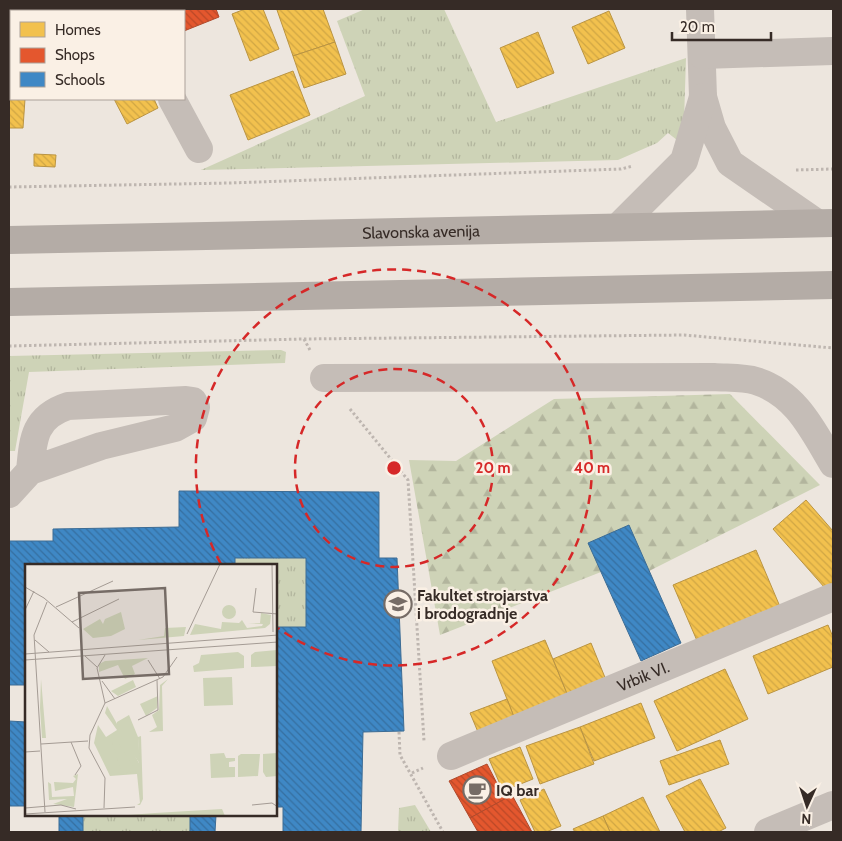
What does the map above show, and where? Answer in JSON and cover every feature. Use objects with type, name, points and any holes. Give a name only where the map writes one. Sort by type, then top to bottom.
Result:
[{"type":"main road","name":"Slavonska avenija","points":[[9,240],[825,223]]},
{"type":"main road","points":[[9,302],[833,285]]},
{"type":"street","points":[[700,9],[703,97],[712,128],[730,163],[825,223]]},
{"type":"street","points":[[702,55],[833,51]]},
{"type":"street","points":[[619,226],[684,161],[703,97]]},
{"type":"street","points":[[173,100],[199,149]]},
{"type":"street","points":[[324,378],[714,377],[756,381],[777,392],[795,405],[814,428],[833,464]]},
{"type":"street","points":[[9,494],[30,471],[101,446],[175,428],[193,418],[196,407],[193,401],[186,400],[68,406],[55,410],[43,420],[33,438],[30,471]]},
{"type":"street","name":"Vrbik VI.","points":[[451,756],[833,597]]},
{"type":"street","points":[[768,832],[833,806]]},
{"type":"path","points":[[9,187],[230,183],[621,168]]},
{"type":"path","points":[[9,346],[304,339],[684,335],[833,348]]},
{"type":"path","points":[[324,378],[408,480],[425,747]]},
{"type":"path","points":[[400,732],[400,755],[443,832]]},
{"type":"green space","points":[[365,9],[444,9],[496,122],[686,58],[684,121],[677,140],[668,133],[657,143],[618,160],[201,170],[365,96],[337,21]]},
{"type":"green space","points":[[281,350],[286,352],[285,363],[29,372],[15,451],[9,451],[9,356]]},
{"type":"green space","points":[[730,394],[820,485],[649,571],[601,572],[440,635],[409,460],[456,461],[554,399]]},
{"type":"green space","points":[[235,558],[306,558],[306,627],[278,627],[278,564],[235,564]]},
{"type":"green space","points":[[415,805],[431,832],[398,832],[399,808]]},
{"type":"green space","points":[[83,816],[190,816],[190,832],[83,832]]},
{"type":"building: Homes","points":[[245,9],[263,9],[279,49],[250,61],[232,14]]},
{"type":"building: Homes","points":[[323,9],[335,42],[293,56],[277,10]]},
{"type":"building: Homes","points":[[609,11],[625,48],[588,64],[572,27]]},
{"type":"building: Homes","points":[[538,32],[554,73],[517,88],[500,48]]},
{"type":"building: Homes","points":[[335,42],[346,74],[304,88],[293,56]]},
{"type":"building: Homes","points":[[9,70],[10,100],[25,100],[23,128],[9,128]]},
{"type":"building: Homes","points":[[293,71],[310,115],[248,140],[230,95]]},
{"type":"building: Homes","points":[[115,100],[154,100],[158,108],[127,124]]},
{"type":"building: Homes","points":[[34,154],[56,155],[55,167],[34,166]]},
{"type":"building: Homes","points":[[806,500],[833,531],[832,596],[773,529]]},
{"type":"building: Homes","points":[[756,550],[781,609],[698,643],[673,585]]},
{"type":"building: Homes","points":[[828,625],[833,637],[833,667],[768,694],[753,656]]},
{"type":"building: Homes","points":[[545,640],[568,696],[514,717],[492,661]]},
{"type":"building: Homes","points":[[591,643],[606,680],[568,696],[553,659]]},
{"type":"building: Homes","points":[[725,669],[748,719],[677,751],[654,701]]},
{"type":"building: Homes","points":[[507,699],[514,717],[478,732],[470,713]]},
{"type":"building: Homes","points":[[641,703],[655,738],[594,761],[580,727]]},
{"type":"building: Homes","points":[[580,727],[594,764],[540,784],[526,746]]},
{"type":"building: Homes","points":[[720,740],[729,764],[669,785],[660,761]]},
{"type":"building: Homes","points":[[520,747],[533,779],[503,791],[489,759]]},
{"type":"building: Homes","points":[[700,779],[726,828],[718,832],[685,832],[666,796]]},
{"type":"building: Homes","points":[[544,789],[561,826],[546,832],[535,832],[520,800]]},
{"type":"building: Homes","points":[[643,797],[660,832],[610,832],[603,816]]},
{"type":"building: Homes","points":[[603,816],[610,832],[575,832],[573,829]]},
{"type":"building: Shops","points":[[216,9],[219,17],[185,31],[185,10],[166,10]]},
{"type":"building: Shops","name":"IQ bar","points":[[487,764],[505,799],[470,818],[449,781]]},
{"type":"building: Shops","points":[[512,795],[532,832],[478,832],[470,818]]},
{"type":"building: Schools","points":[[179,491],[379,492],[379,558],[397,558],[404,731],[363,732],[361,832],[283,832],[283,807],[278,807],[278,627],[306,627],[306,558],[235,558],[235,564],[25,564],[25,685],[9,685],[9,541],[53,541],[53,529],[179,527]]},
{"type":"building: Schools","points":[[629,525],[681,643],[641,661],[588,543]]},
{"type":"building: Schools","points":[[9,721],[25,722],[25,806],[9,806]]},
{"type":"building: Schools","points":[[59,816],[83,816],[83,832],[59,832]]},
{"type":"building: Schools","points":[[190,816],[216,816],[215,832],[190,832]]},
{"type":"place","name":"Fakultet strojarstva i brodogradnje","points":[[398,604]]},
{"type":"place","name":"IQ bar","points":[[477,790]]}]
